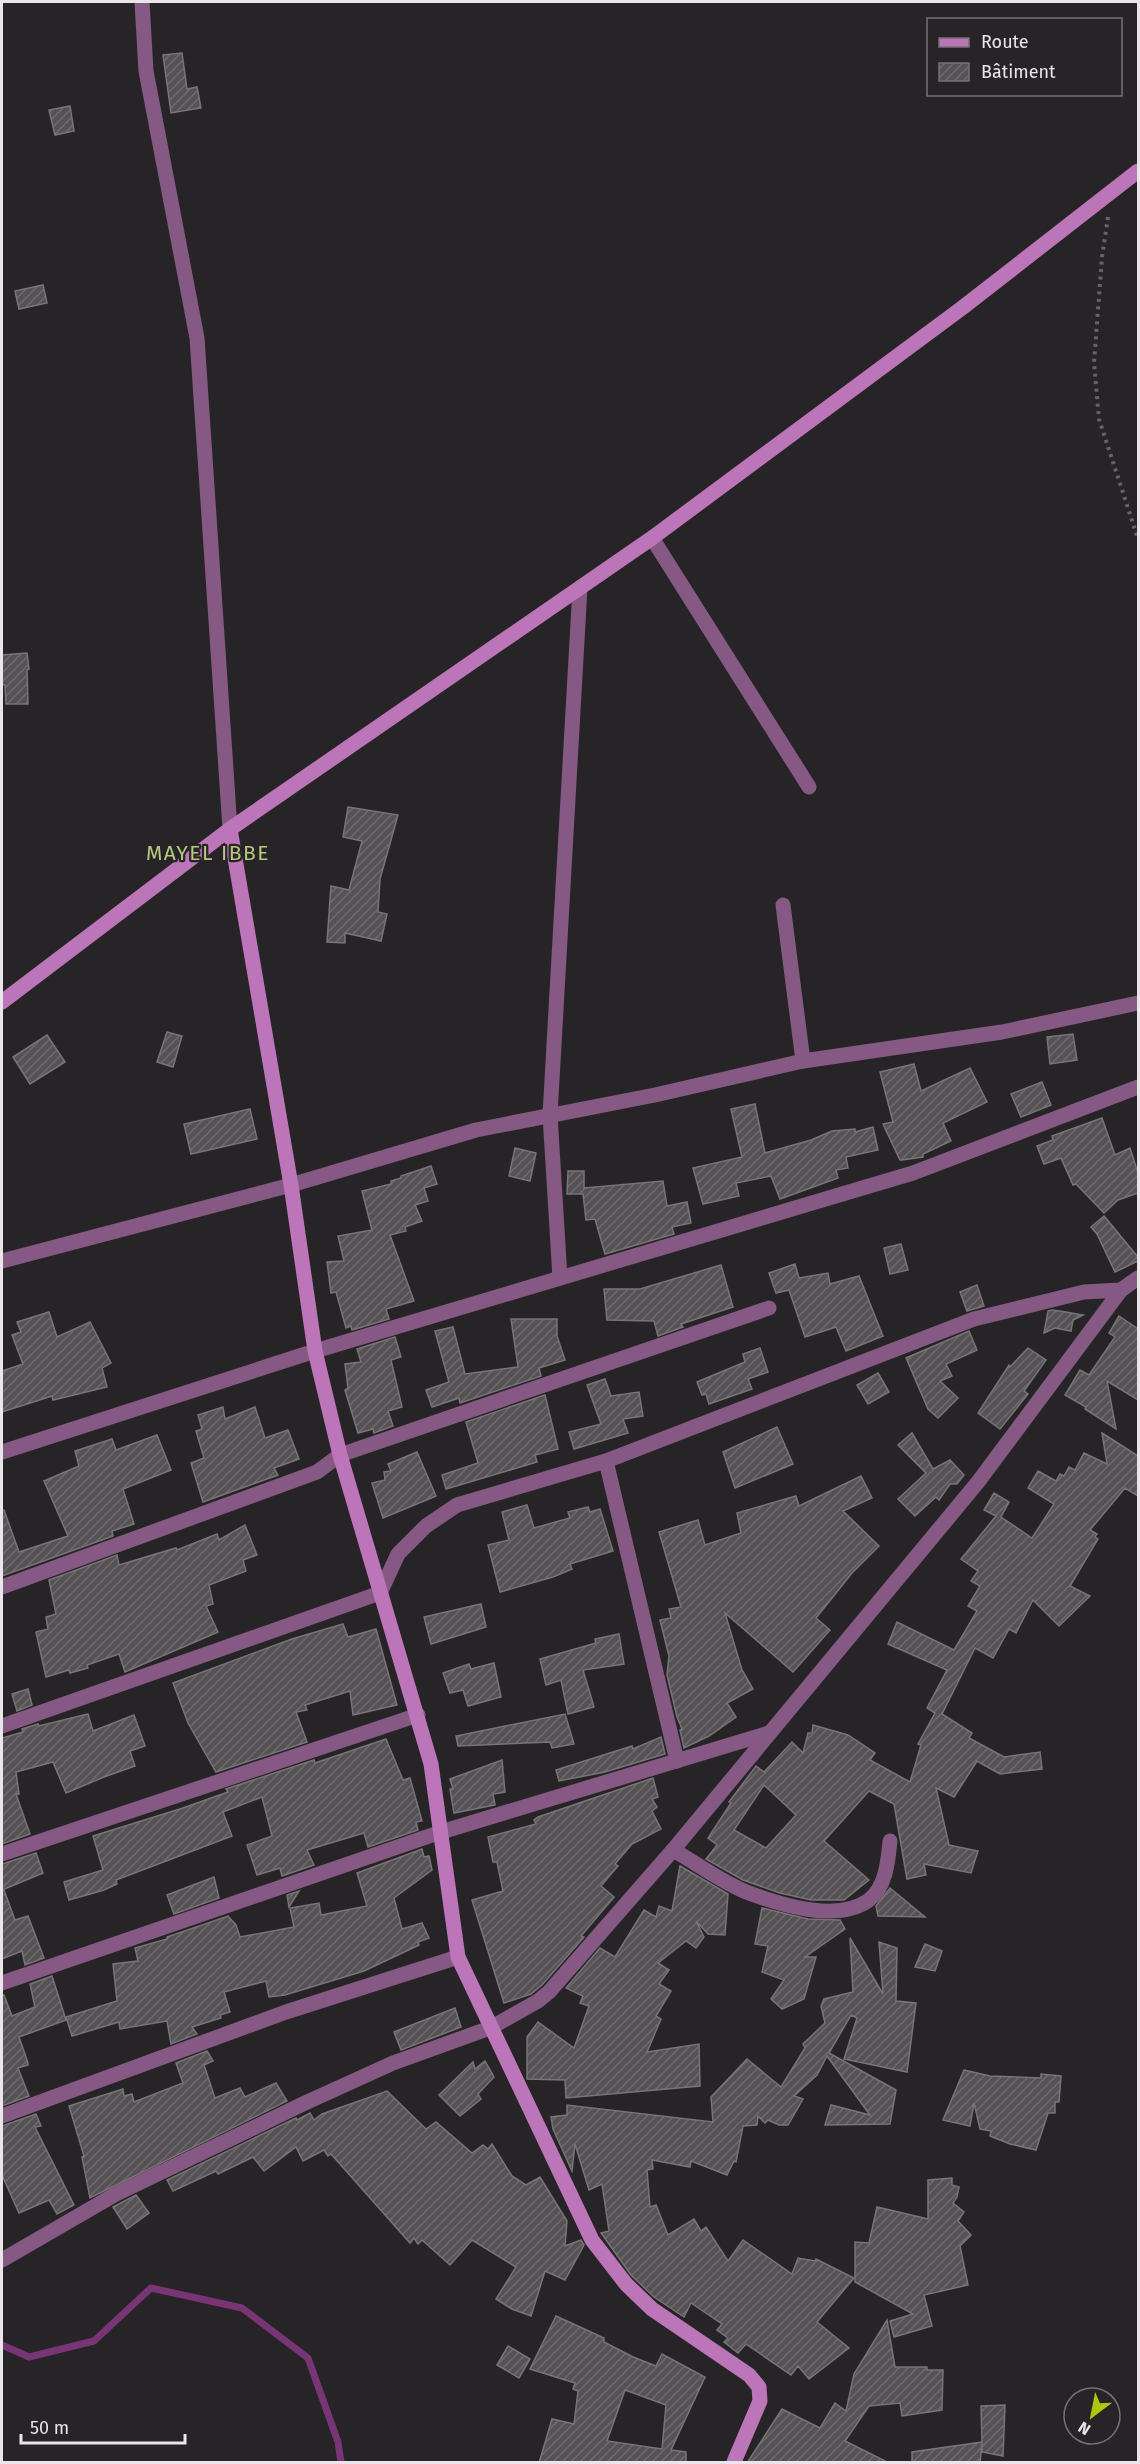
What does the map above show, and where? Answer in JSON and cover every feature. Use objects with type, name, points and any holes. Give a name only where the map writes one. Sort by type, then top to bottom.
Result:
[{"type":"street","points":[[142,2],[146,71],[197,338],[230,829],[291,1185],[315,1351],[340,1455],[418,1715],[430,1764],[458,1957],[592,2240],[608,2263],[651,2309],[749,2375],[759,2387],[760,2402],[734,2463]]},
{"type":"street","points":[[2,1002],[230,829],[652,538],[953,315],[1138,171]]},
{"type":"street","points":[[652,538],[809,787]]},
{"type":"street","points":[[560,1278],[550,1115],[580,588]]},
{"type":"street","points":[[783,905],[803,1061]]},
{"type":"street","points":[[2,1261],[291,1185],[476,1130],[655,1095],[803,1061],[1002,1032],[1138,1003]]},
{"type":"street","points":[[2,1452],[315,1351],[913,1173],[1138,1087]]},
{"type":"street","points":[[2,2260],[116,2194],[304,2103],[393,2063],[490,2028],[538,2001],[559,1983],[673,1850],[978,1482],[1121,1290],[1138,1278]]},
{"type":"street","points":[[2,1726],[380,1593],[398,1554],[426,1526],[457,1505],[606,1461],[974,1319],[1084,1292],[1121,1290]]},
{"type":"street","points":[[2,1587],[316,1472],[340,1455],[769,1308]]},
{"type":"street","points":[[606,1461],[677,1761]]},
{"type":"street","points":[[2,1854],[418,1715]]},
{"type":"street","points":[[2,1983],[441,1832],[769,1733]]},
{"type":"street","points":[[673,1850],[748,1893],[818,1912],[847,1909],[869,1900],[881,1883],[888,1863],[890,1841]]},
{"type":"street","points":[[2,2116],[286,2012],[458,1957]]},
{"type":"path","points":[[1112,192],[1102,257],[1094,363],[1099,419],[1138,539]]},
{"type":"building","points":[[182,53],[187,89],[197,87],[201,108],[171,113],[163,55]]},
{"type":"building","points":[[70,106],[74,131],[55,135],[49,110]]},
{"type":"building","points":[[43,285],[47,303],[19,309],[15,291]]},
{"type":"building","points":[[27,653],[28,704],[6,704],[5,685],[2,685],[2,655]]},
{"type":"building","points":[[348,807],[398,815],[380,879],[378,912],[387,914],[381,941],[345,933],[345,943],[327,942],[331,886],[349,890],[362,841],[343,837]]},
{"type":"building","points":[[167,1032],[182,1036],[173,1067],[157,1062]]},
{"type":"building","points":[[1073,1034],[1077,1060],[1050,1064],[1047,1037]]},
{"type":"building","points":[[47,1035],[65,1062],[30,1084],[13,1057]]},
{"type":"building","points":[[914,1064],[921,1091],[970,1068],[987,1102],[943,1123],[951,1141],[923,1154],[923,1157],[900,1160],[883,1124],[893,1122],[880,1072]]},
{"type":"building","points":[[1042,1082],[1051,1105],[1021,1117],[1011,1094]]},
{"type":"building","points":[[755,1104],[765,1153],[811,1140],[832,1131],[855,1129],[855,1132],[873,1127],[878,1150],[846,1157],[848,1168],[836,1170],[838,1178],[780,1199],[771,1176],[736,1183],[739,1196],[703,1204],[693,1168],[742,1157],[731,1109]]},
{"type":"building","points":[[250,1109],[257,1139],[191,1154],[184,1124]]},
{"type":"building","points":[[1102,1118],[1115,1155],[1130,1148],[1138,1173],[1138,1193],[1118,1200],[1104,1213],[1076,1184],[1073,1185],[1061,1158],[1044,1164],[1037,1146],[1053,1140],[1052,1136]]},
{"type":"building","points":[[515,1148],[536,1153],[530,1181],[509,1176]]},
{"type":"building","points":[[431,1166],[437,1184],[424,1188],[428,1201],[415,1205],[422,1221],[405,1227],[406,1231],[390,1235],[414,1301],[386,1309],[389,1319],[352,1330],[351,1326],[346,1328],[336,1292],[331,1293],[327,1262],[344,1261],[338,1236],[372,1230],[362,1191],[391,1184],[391,1181],[401,1176]]},
{"type":"building","points":[[568,1171],[584,1171],[584,1188],[663,1181],[667,1206],[687,1202],[691,1223],[672,1227],[674,1234],[605,1254],[595,1219],[586,1220],[583,1194],[567,1194]]},
{"type":"building","points":[[1104,1216],[1138,1257],[1138,1261],[1115,1272],[1097,1234],[1091,1227]]},
{"type":"building","points":[[901,1244],[908,1270],[890,1274],[884,1248]]},
{"type":"building","points":[[795,1264],[799,1278],[828,1273],[830,1284],[859,1276],[883,1336],[846,1351],[836,1327],[805,1337],[789,1290],[776,1293],[769,1273]]},
{"type":"building","points":[[721,1265],[733,1307],[681,1324],[683,1327],[658,1336],[654,1321],[607,1320],[604,1289],[640,1289]]},
{"type":"building","points":[[977,1285],[984,1306],[967,1311],[960,1292]]},
{"type":"building","points":[[1048,1311],[1083,1315],[1073,1320],[1071,1331],[1055,1328],[1044,1333]]},
{"type":"building","points":[[49,1312],[57,1337],[90,1322],[111,1363],[102,1368],[107,1387],[53,1400],[52,1396],[2,1412],[2,1371],[23,1364],[12,1335],[21,1332],[17,1322]]},
{"type":"building","points":[[1119,1316],[1138,1329],[1138,1400],[1107,1381],[1116,1429],[1065,1395],[1080,1370],[1089,1375],[1115,1337],[1109,1333]]},
{"type":"building","points":[[511,1319],[557,1319],[557,1336],[565,1360],[539,1368],[541,1376],[460,1403],[459,1398],[432,1407],[426,1390],[449,1382],[435,1331],[453,1327],[465,1374],[518,1367]]},
{"type":"building","points":[[969,1331],[977,1350],[946,1364],[952,1376],[940,1381],[958,1398],[938,1418],[928,1409],[906,1358]]},
{"type":"building","points":[[395,1337],[401,1357],[391,1360],[402,1407],[388,1411],[393,1426],[374,1433],[373,1429],[358,1433],[345,1390],[348,1388],[345,1364],[361,1362],[357,1349]]},
{"type":"building","points":[[760,1348],[768,1372],[748,1379],[752,1389],[709,1404],[706,1394],[702,1395],[697,1382],[745,1362],[743,1354]]},
{"type":"building","points":[[1028,1348],[1046,1360],[1024,1391],[1028,1394],[1000,1429],[978,1413],[1009,1365],[1010,1367]]},
{"type":"building","points":[[878,1373],[889,1392],[868,1404],[857,1385]]},
{"type":"building","points":[[605,1379],[611,1396],[639,1392],[643,1416],[623,1419],[628,1433],[574,1449],[569,1432],[601,1424],[587,1385]]},
{"type":"building","points":[[545,1395],[558,1449],[535,1455],[537,1462],[446,1489],[442,1475],[478,1463],[466,1422]]},
{"type":"building","points":[[223,1407],[225,1419],[255,1407],[265,1438],[288,1430],[299,1459],[274,1468],[278,1475],[203,1502],[191,1463],[204,1458],[196,1431],[202,1429],[198,1415]]},
{"type":"building","points":[[777,1427],[793,1464],[735,1488],[723,1452]]},
{"type":"building","points":[[912,1433],[933,1469],[950,1460],[964,1475],[957,1484],[950,1484],[939,1500],[936,1497],[915,1516],[898,1499],[926,1473],[898,1445]]},
{"type":"building","points":[[1102,1433],[1138,1456],[1138,1496],[1125,1488],[1090,1530],[1097,1534],[1095,1537],[1098,1539],[1070,1586],[1090,1596],[1059,1626],[1033,1600],[1016,1633],[1009,1629],[993,1658],[975,1648],[942,1714],[972,1733],[969,1738],[1004,1757],[1040,1752],[1042,1769],[1000,1774],[977,1761],[954,1797],[936,1788],[949,1845],[978,1851],[971,1873],[924,1864],[926,1875],[907,1879],[894,1804],[869,1791],[824,1841],[869,1880],[844,1900],[811,1900],[780,1893],[743,1880],[706,1859],[717,1845],[708,1838],[731,1803],[729,1802],[756,1766],[764,1772],[792,1742],[803,1753],[808,1733],[812,1733],[813,1725],[848,1735],[875,1753],[870,1760],[910,1782],[921,1745],[918,1744],[935,1713],[927,1708],[947,1670],[888,1644],[897,1622],[954,1650],[977,1611],[968,1606],[980,1586],[971,1581],[978,1571],[961,1559],[996,1516],[984,1510],[994,1493],[1009,1502],[1001,1517],[1032,1538],[1054,1504],[1028,1488],[1038,1471],[1056,1481],[1060,1474],[1064,1476],[1069,1467],[1075,1470],[1084,1453],[1107,1464]],"holes":[[[764,1785],[796,1815],[766,1848],[734,1830]]]},
{"type":"building","points":[[157,1435],[171,1470],[123,1489],[134,1524],[112,1531],[113,1536],[2,1576],[2,1511],[4,1510],[19,1552],[68,1536],[44,1481],[79,1466],[75,1451],[112,1439],[116,1450]]},
{"type":"building","points":[[417,1452],[436,1496],[383,1518],[372,1483],[385,1480],[384,1472],[391,1471],[388,1464]]},
{"type":"building","points":[[861,1476],[872,1498],[843,1511],[879,1546],[852,1573],[816,1618],[830,1630],[793,1672],[725,1613],[742,1670],[753,1689],[727,1703],[736,1717],[709,1736],[684,1748],[680,1730],[682,1729],[667,1675],[669,1656],[660,1620],[671,1618],[669,1609],[681,1607],[659,1532],[698,1520],[705,1545],[741,1533],[737,1513],[796,1496],[799,1506]]},
{"type":"building","points":[[527,1505],[534,1528],[570,1518],[568,1512],[588,1507],[590,1512],[600,1509],[613,1551],[570,1564],[572,1569],[553,1577],[500,1592],[488,1545],[509,1540],[502,1512]]},
{"type":"building","points":[[245,1525],[257,1555],[243,1560],[246,1571],[209,1585],[213,1604],[206,1606],[218,1632],[125,1672],[119,1654],[87,1665],[88,1668],[70,1673],[69,1670],[46,1677],[36,1632],[48,1629],[46,1617],[56,1614],[49,1580],[117,1555],[119,1565],[176,1548],[177,1550],[217,1534],[219,1540]]},
{"type":"building","points":[[481,1604],[486,1627],[431,1644],[424,1617]]},
{"type":"building","points":[[343,1624],[348,1637],[376,1629],[397,1705],[353,1715],[350,1691],[305,1705],[307,1710],[296,1712],[307,1742],[216,1772],[188,1723],[173,1683],[292,1639]]},
{"type":"building","points":[[619,1634],[624,1664],[583,1670],[594,1707],[568,1714],[561,1680],[546,1685],[540,1659],[596,1643],[595,1639]]},
{"type":"building","points":[[494,1663],[501,1697],[468,1706],[463,1690],[450,1693],[443,1673],[469,1664],[471,1669]]},
{"type":"building","points":[[28,1689],[32,1705],[17,1711],[12,1694]]},
{"type":"building","points":[[88,1714],[93,1731],[134,1715],[145,1746],[130,1751],[135,1766],[66,1793],[53,1762],[16,1772],[19,1794],[16,1794],[30,1834],[2,1844],[2,1738],[23,1732],[22,1729],[38,1724],[39,1726]]},
{"type":"building","points":[[565,1714],[574,1744],[552,1748],[550,1742],[458,1746],[456,1736]]},
{"type":"building","points":[[661,1737],[665,1754],[605,1772],[559,1781],[556,1770],[632,1746],[633,1749]]},
{"type":"building","points":[[386,1739],[403,1780],[410,1778],[422,1821],[416,1822],[418,1830],[368,1847],[364,1833],[307,1850],[314,1865],[282,1876],[280,1868],[257,1875],[247,1845],[272,1836],[262,1797],[223,1812],[232,1836],[116,1880],[117,1884],[104,1890],[69,1900],[64,1882],[103,1870],[93,1836],[228,1792],[226,1789]]},
{"type":"building","points":[[502,1760],[505,1792],[493,1794],[495,1805],[454,1813],[450,1789],[453,1789],[450,1779]]},
{"type":"building","points":[[653,1778],[658,1797],[652,1799],[657,1807],[652,1811],[661,1829],[632,1844],[615,1864],[618,1866],[601,1886],[614,1897],[581,1936],[584,1937],[542,1985],[531,1994],[504,2003],[472,1900],[503,1891],[497,1862],[493,1862],[488,1837],[536,1824],[534,1820],[538,1817]]},
{"type":"building","points":[[422,1849],[424,1857],[429,1856],[432,1870],[394,1898],[402,1929],[422,1923],[429,1938],[418,1942],[419,1945],[364,1971],[285,1995],[269,1997],[266,1981],[224,1992],[230,2012],[220,2015],[221,2018],[192,2027],[197,2034],[171,2044],[167,2021],[120,2029],[119,2022],[72,2036],[66,2017],[117,2001],[113,1964],[138,1961],[135,1948],[167,1939],[167,1937],[228,1916],[236,1925],[240,1937],[294,1927],[290,1908],[319,1903],[321,1915],[367,1906],[357,1873]]},
{"type":"building","points":[[36,1853],[43,1873],[2,1890],[2,1864]]},
{"type":"building","points":[[680,1866],[728,1894],[725,1935],[708,1934],[696,1921],[704,1937],[696,1948],[686,1941],[658,1963],[669,1970],[659,1984],[671,1991],[656,2016],[661,2019],[647,2052],[699,2044],[700,2086],[566,2098],[565,2080],[527,2079],[527,2037],[538,2022],[574,2048],[589,2006],[580,2003],[583,1996],[566,1988],[600,1948],[615,1957],[644,1910],[656,1917],[659,1906],[672,1911]]},
{"type":"building","points":[[214,1877],[219,1898],[174,1914],[167,1895]]},
{"type":"building","points":[[890,1888],[925,1917],[878,1916],[876,1906]]},
{"type":"building","points":[[2,1890],[4,1890],[15,1920],[28,1916],[44,1958],[25,1965],[22,1951],[2,1959]]},
{"type":"building","points":[[299,1891],[289,1907],[287,1895]]},
{"type":"building","points":[[762,1908],[808,1919],[840,1920],[845,1929],[805,1957],[816,1957],[804,1999],[782,2009],[771,1999],[784,1980],[762,1972],[768,1946],[755,1944]]},
{"type":"building","points":[[850,1938],[883,1994],[879,1942],[897,1948],[896,2001],[916,2003],[907,2072],[844,2059],[857,2018],[851,2015],[829,2053],[896,2090],[890,2124],[825,2125],[831,2105],[870,2115],[827,2056],[817,2075],[794,2096],[803,2099],[788,2125],[779,2125],[768,2120],[765,2123],[758,2116],[757,2125],[743,2126],[736,2162],[734,2161],[727,2175],[691,2161],[690,2167],[652,2160],[653,2169],[647,2170],[650,2207],[656,2205],[668,2235],[694,2219],[701,2231],[706,2227],[728,2261],[743,2240],[792,2274],[798,2258],[815,2261],[816,2259],[854,2278],[817,2322],[849,2348],[809,2379],[798,2366],[791,2375],[746,2344],[738,2353],[724,2342],[728,2338],[717,2330],[722,2324],[691,2303],[684,2317],[654,2297],[631,2275],[601,2233],[609,2231],[602,2184],[589,2190],[575,2144],[572,2171],[553,2129],[551,2117],[567,2115],[567,2105],[713,2122],[711,2097],[747,2059],[781,2087],[805,2048],[803,2044],[825,2023],[821,2006],[824,1999],[853,1992]]},
{"type":"building","points":[[925,1944],[942,1951],[935,1971],[915,1967]]},
{"type":"building","points":[[52,1976],[66,2020],[19,2037],[28,2065],[18,2068],[29,2096],[2,2106],[2,1995],[4,1995],[12,2016],[35,2007],[30,1984]]},
{"type":"building","points":[[455,2008],[461,2027],[401,2050],[394,2032]]},
{"type":"building","points":[[207,2051],[213,2061],[204,2065],[215,2098],[240,2088],[245,2097],[276,2083],[287,2101],[90,2198],[82,2157],[84,2156],[69,2106],[123,2089],[124,2096],[132,2094],[134,2102],[183,2083],[176,2063]]},
{"type":"building","points":[[485,2061],[494,2077],[478,2094],[481,2099],[460,2116],[439,2095],[473,2062],[475,2069]]},
{"type":"building","points":[[964,2070],[990,2076],[1041,2078],[1041,2074],[1061,2076],[1059,2102],[1055,2102],[1055,2113],[1048,2113],[1036,2150],[1010,2144],[990,2136],[991,2131],[980,2129],[974,2103],[970,2126],[943,2120]]},
{"type":"building","points":[[387,2091],[426,2129],[436,2122],[472,2153],[483,2145],[488,2149],[492,2144],[512,2176],[526,2185],[540,2177],[567,2221],[565,2246],[581,2240],[584,2245],[565,2280],[545,2271],[531,2316],[512,2309],[496,2299],[516,2267],[472,2240],[450,2265],[422,2240],[418,2244],[414,2238],[410,2243],[331,2154],[328,2156],[324,2150],[303,2161],[296,2147],[264,2171],[253,2157],[218,2174],[216,2171],[173,2191],[167,2180],[296,2118],[297,2120],[310,2113],[314,2120],[322,2114]]},
{"type":"building","points":[[36,2114],[41,2126],[35,2127],[74,2205],[57,2214],[49,2200],[19,2213],[2,2175],[2,2126]]},
{"type":"building","points":[[952,2178],[952,2185],[959,2187],[953,2203],[964,2212],[958,2221],[971,2235],[960,2246],[968,2285],[924,2295],[932,2326],[894,2337],[890,2321],[913,2314],[855,2282],[855,2242],[869,2243],[877,2207],[928,2219],[928,2180]]},
{"type":"building","points":[[136,2195],[149,2213],[127,2229],[113,2207]]},
{"type":"building","points":[[556,2316],[604,2338],[604,2342],[633,2357],[656,2366],[662,2354],[705,2377],[671,2450],[686,2452],[686,2463],[539,2463],[552,2419],[574,2424],[578,2391],[573,2389],[575,2383],[530,2369]],"holes":[[[625,2390],[666,2405],[662,2449],[607,2441]]]},
{"type":"building","points":[[887,2320],[895,2367],[927,2367],[927,2370],[943,2370],[942,2410],[902,2416],[900,2403],[869,2406],[845,2441],[889,2463],[747,2463],[782,2409],[820,2428],[835,2403],[846,2411],[854,2374]]},
{"type":"building","points":[[508,2346],[530,2359],[519,2378],[497,2365]]},
{"type":"building","points":[[1005,2405],[1003,2456],[982,2452],[982,2443],[980,2463],[912,2463],[912,2452],[982,2442],[981,2406]]},
{"type":"waterway","points":[[2,2345],[29,2357],[94,2341],[151,2288],[242,2308],[308,2358],[338,2442],[341,2462]]},
{"type":"district","name":"MAYEL IBBE","points":[[208,853]]}]
